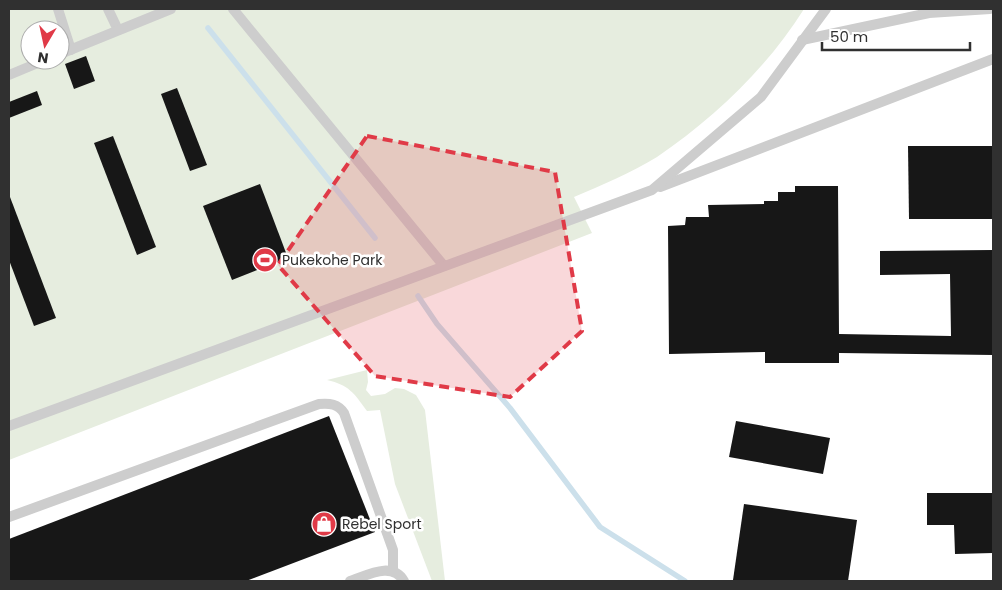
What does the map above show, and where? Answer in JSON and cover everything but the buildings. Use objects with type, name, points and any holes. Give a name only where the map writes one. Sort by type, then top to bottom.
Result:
[{"type":"lane","points":[[58,9],[71,50],[171,9]]},
{"type":"lane","points":[[108,9],[118,30]]},
{"type":"lane","points":[[233,9],[444,266]]},
{"type":"lane","points":[[652,190],[761,97],[826,9]]},
{"type":"lane","points":[[802,40],[929,13],[990,9]]},
{"type":"lane","points":[[9,426],[652,190],[993,59]]},
{"type":"lane","points":[[9,75],[21,70]]},
{"type":"lane","points":[[9,518],[320,404],[335,405],[341,408],[344,413],[393,550],[393,571]]},
{"type":"lane","points":[[350,581],[378,571],[388,570],[398,573],[404,581]]},
{"type":"highlighted area","points":[[367,136],[555,172],[582,331],[510,397],[375,376],[278,265]]},
{"type":"shaded area","name":"Pukekohe Park","points":[[9,9],[804,9],[773,52],[756,71],[719,109],[699,126],[647,163],[574,197],[592,233],[9,460]]},
{"type":"shaded area","points":[[367,370],[368,382],[366,390],[371,396],[385,394],[395,388],[404,389],[416,395],[425,410],[445,581],[432,581],[395,484],[380,410],[367,411],[346,387],[327,380]]},
{"type":"waterway","points":[[208,28],[375,238]]},
{"type":"waterway","points":[[418,296],[437,324],[510,408],[600,527],[685,581]]},
{"type":"place","name":"Pukekohe Park","points":[[265,260]]},
{"type":"place","name":"Rebel Sport","points":[[324,524]]}]
